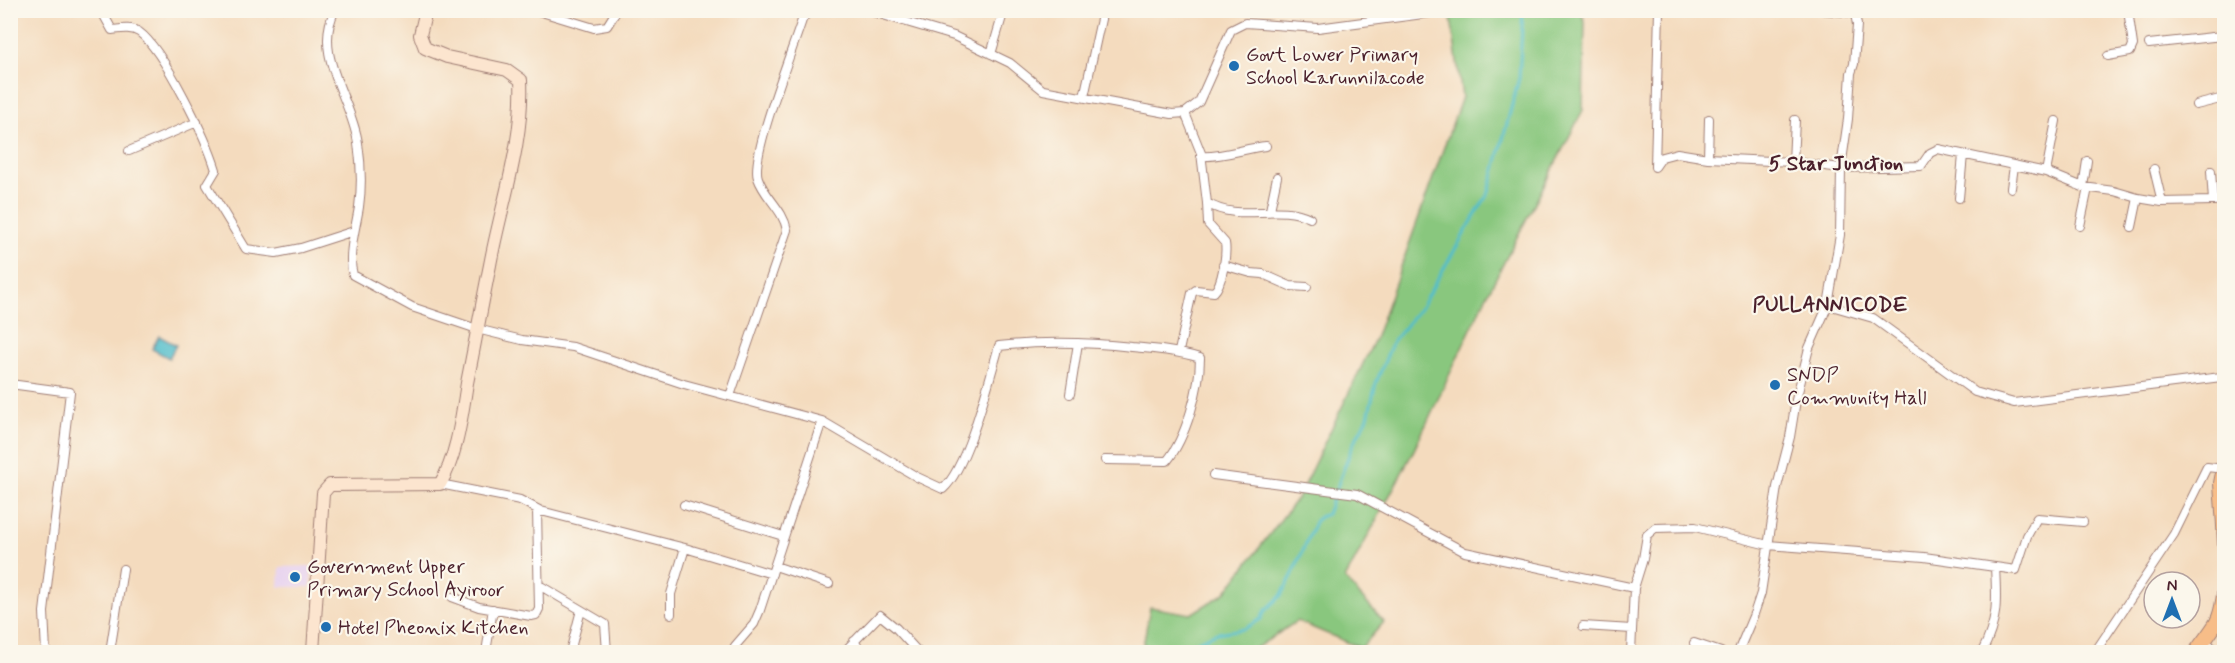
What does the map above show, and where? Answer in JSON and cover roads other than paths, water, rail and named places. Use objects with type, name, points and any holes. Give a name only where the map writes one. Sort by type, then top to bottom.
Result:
[{"type":"main road","points":[[313,652],[323,493],[330,485],[440,484],[448,471],[462,413],[499,219],[511,172],[522,102],[521,80],[507,70],[447,57],[425,48],[420,35],[426,10]]},
{"type":"main road","points":[[2196,652],[2217,621],[2222,604],[2224,580],[2221,483],[2224,468]]},
{"type":"street","points":[[101,10],[112,30],[131,29],[139,32],[156,51],[197,122],[216,170],[207,186],[246,249],[276,253],[301,248],[354,231]]},
{"type":"street","points":[[335,10],[331,19],[327,47],[358,141],[361,182],[354,231],[353,275],[412,307],[477,329],[522,340],[573,347],[684,384],[822,421],[917,477],[943,489],[948,484],[967,446],[999,346],[1046,342],[1078,343],[1179,351],[1200,358],[1195,393],[1176,450],[1167,461],[1105,460]]},
{"type":"street","points":[[535,10],[594,28],[607,26],[617,10]]},
{"type":"street","points":[[730,396],[787,230],[785,218],[757,177],[757,158],[777,91],[802,20],[809,10]]},
{"type":"street","points":[[866,10],[954,36],[1010,63],[1043,90],[1172,114],[1185,113],[1199,102],[1231,30],[1245,23],[1318,28],[1453,10]]},
{"type":"street","points":[[991,54],[1004,10]]},
{"type":"street","points":[[1084,97],[1103,10]]},
{"type":"street","points":[[1659,10],[1655,167],[1668,154],[1677,153],[1708,158],[1793,162],[1841,168],[1921,166],[1930,153],[1938,149],[2046,172],[2085,187],[2114,191],[2138,198],[2162,202],[2224,200]]},
{"type":"street","points":[[1737,652],[1761,593],[1777,487],[1809,348],[1828,305],[1840,235],[1841,168],[1857,25],[1855,12],[1821,10]]},
{"type":"street","points":[[2108,56],[2130,52],[2133,45],[2128,10]]},
{"type":"street","points":[[2149,44],[2224,34]]},
{"type":"street","points":[[2196,105],[2224,98]]},
{"type":"street","points":[[1179,351],[1192,293],[1196,290],[1214,292],[1218,289],[1225,243],[1208,224],[1208,203],[1201,156],[1185,113]]},
{"type":"street","points":[[1708,158],[1709,119]]},
{"type":"street","points":[[1793,162],[1795,120]]},
{"type":"street","points":[[2046,172],[2056,121]]},
{"type":"street","points":[[129,151],[197,122]]},
{"type":"street","points":[[1201,156],[1209,157],[1266,146]]},
{"type":"street","points":[[1959,198],[1963,154]]},
{"type":"street","points":[[2080,226],[2087,161]]},
{"type":"street","points":[[2011,188],[2014,166]]},
{"type":"street","points":[[2154,169],[2162,202]]},
{"type":"street","points":[[2211,171],[2213,201]]},
{"type":"street","points":[[1270,210],[1277,177]]},
{"type":"street","points":[[2132,226],[2138,198]]},
{"type":"street","points":[[1208,203],[1213,207],[1250,214],[1270,210],[1300,214],[1310,218]]},
{"type":"street","points":[[1223,265],[1263,274],[1290,286],[1307,287]]},
{"type":"street","points":[[1828,305],[1873,318],[1975,392],[2014,403],[2221,377],[2224,379]]},
{"type":"street","points":[[1070,394],[1078,343]]},
{"type":"street","points":[[10,384],[70,392],[44,612],[46,652]]},
{"type":"street","points":[[732,652],[754,624],[822,421]]},
{"type":"street","points":[[2095,652],[2174,534],[2207,467],[2224,468]]},
{"type":"street","points":[[1213,475],[1357,494],[1465,552],[1634,588]]},
{"type":"street","points":[[440,484],[520,500],[537,509],[829,584]]},
{"type":"street","points":[[684,505],[783,536]]},
{"type":"street","points":[[452,597],[493,609],[536,615],[539,609],[537,509]]},
{"type":"street","points":[[1631,652],[1634,588],[1643,559],[1647,535],[1655,528],[1695,527],[1768,546],[1924,557],[2016,570],[2027,536],[2037,518],[2083,522]]},
{"type":"street","points":[[671,614],[671,594],[685,548]]},
{"type":"street","points":[[1982,652],[1993,632],[1997,598],[1995,567]]},
{"type":"street","points":[[110,652],[123,569]]},
{"type":"street","points":[[539,585],[605,624],[607,652]]},
{"type":"street","points":[[486,652],[493,609]]},
{"type":"street","points":[[570,652],[581,610]]},
{"type":"street","points":[[844,652],[880,615],[896,628],[918,652]]},
{"type":"street","points":[[1583,626],[1632,629]]},
{"type":"street","points":[[2205,640],[2216,652]]},
{"type":"street","points":[[854,641],[861,652]]},
{"type":"street","points":[[1694,643],[1721,652]]},
{"type":"water","points":[[159,336],[176,345],[169,358],[152,349]]},
{"type":"waterway","points":[[1182,652],[1200,640],[1217,633],[1244,629],[1261,619],[1265,611],[1281,596],[1315,522],[1319,517],[1327,514],[1353,444],[1368,417],[1376,383],[1393,341],[1421,307],[1489,192],[1519,78],[1523,10]]},
{"type":"place","name":"Govt Lower Primary School Karunnilacode","points":[[1234,66]]},
{"type":"place","name":"SNDP Community Hall","points":[[1775,385]]},
{"type":"place","name":"Government Upper Primary School Ayiroor","points":[[295,577]]},
{"type":"place","name":"Hotel Pheonix Kitchen","points":[[326,627]]},
{"type":"district","name":"5 Star Junction","points":[[1836,163]]},
{"type":"district","name":"PULLANNICODE","points":[[1830,304]]}]
